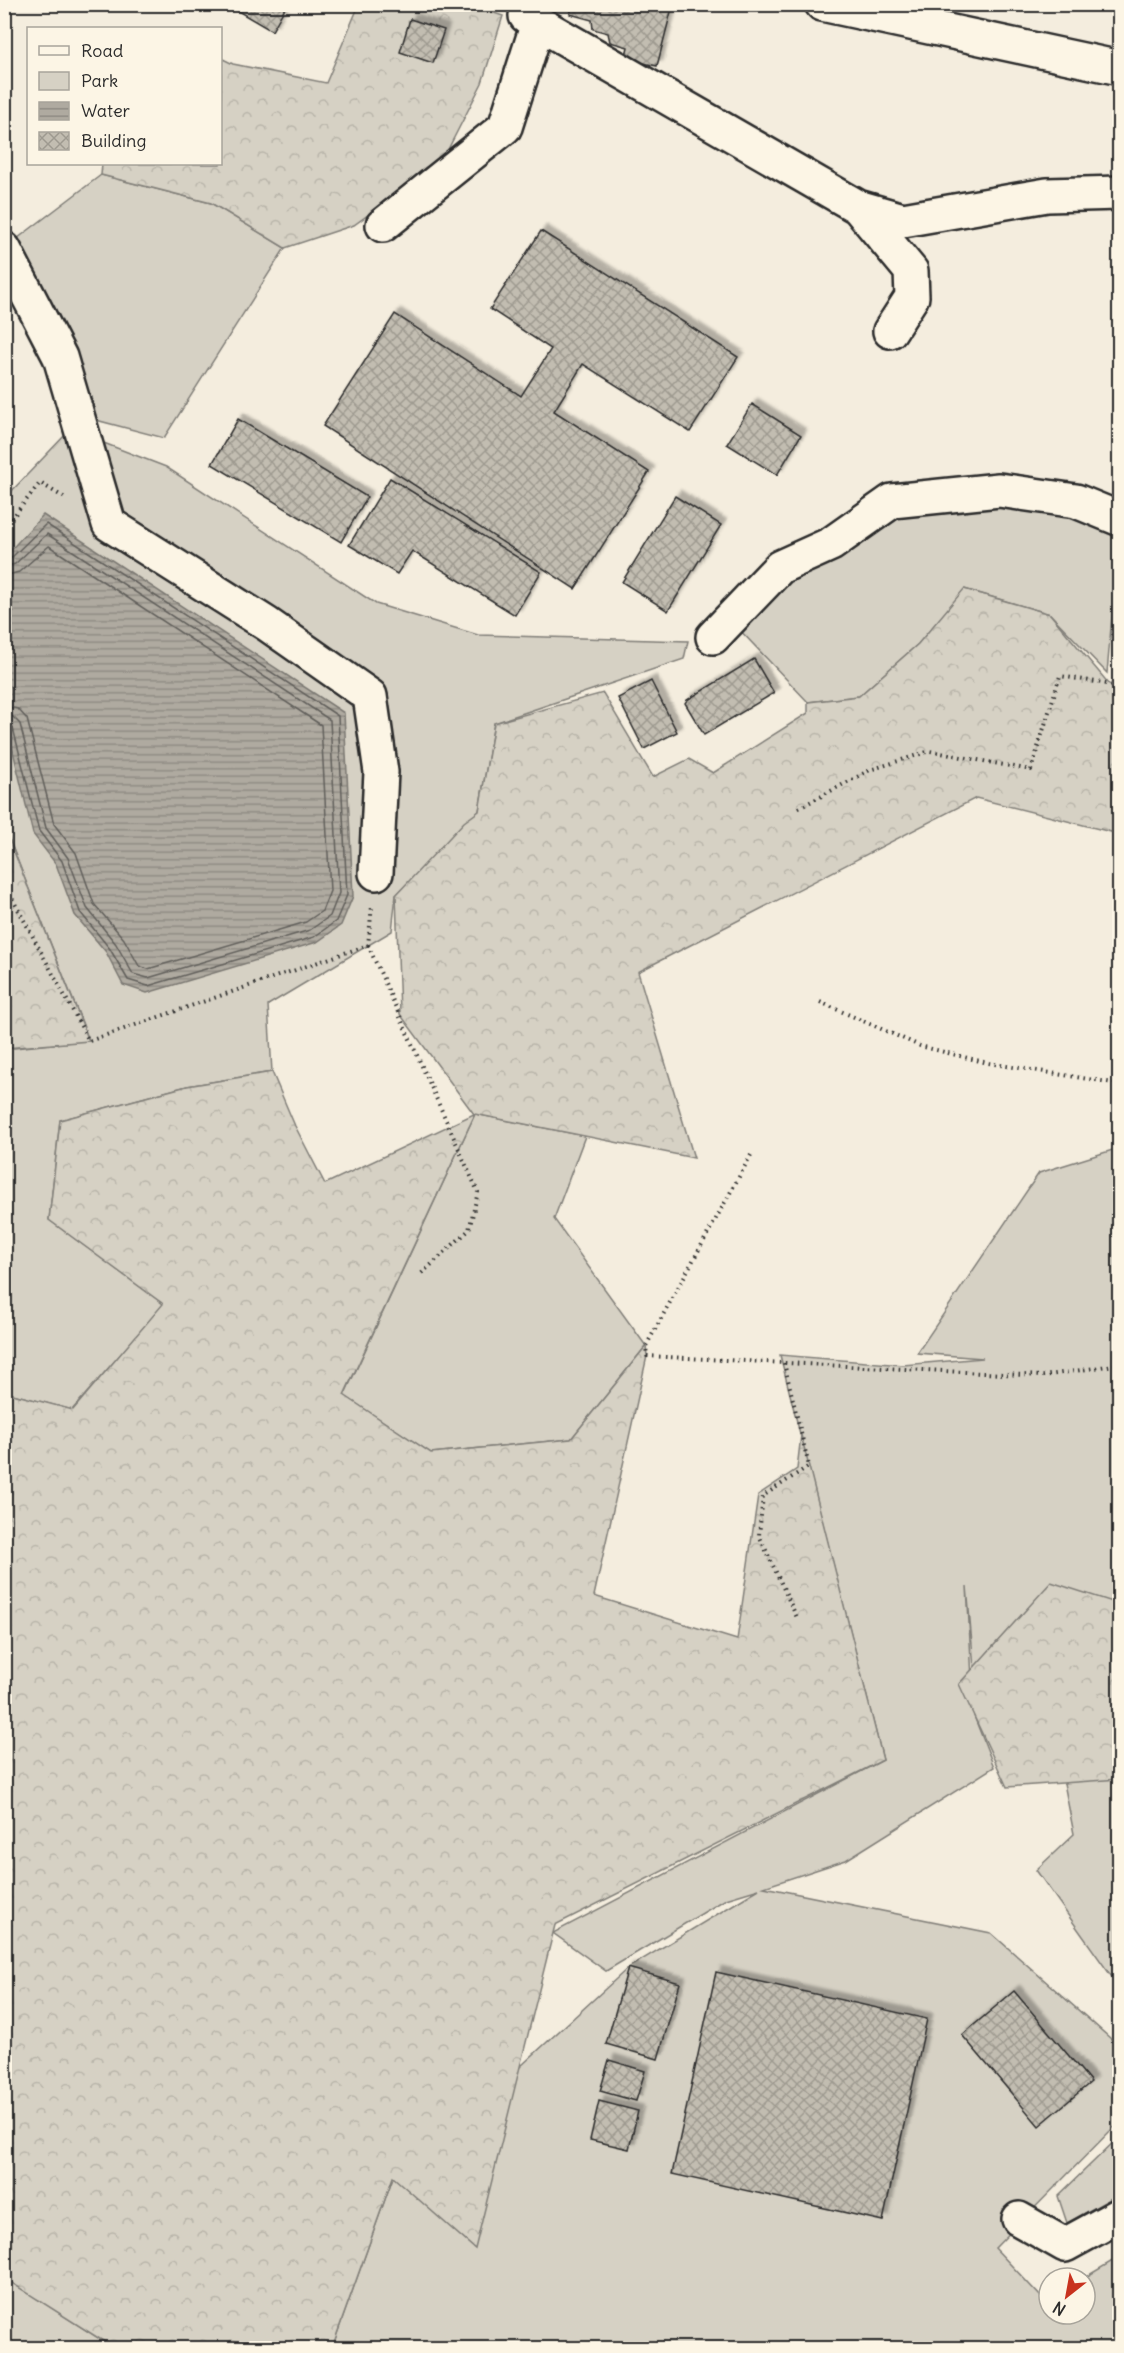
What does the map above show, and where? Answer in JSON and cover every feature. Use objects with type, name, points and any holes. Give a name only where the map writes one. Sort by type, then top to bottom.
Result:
[{"type":"street","points":[[822,4],[1119,68]]},
{"type":"street","points":[[383,225],[505,128],[533,14],[858,207],[903,220],[1047,195],[1119,193]]},
{"type":"street","points":[[858,207],[910,271],[912,297],[890,331]]},
{"type":"street","points":[[4,249],[60,357],[109,524],[267,624],[370,696],[381,772],[376,873]]},
{"type":"street","points":[[713,637],[780,567],[831,544],[892,501],[999,490],[1076,501],[1119,519]]},
{"type":"street","points":[[1019,2219],[1065,2245],[1119,2215]]},
{"type":"path","points":[[4,528],[40,483],[109,524]]},
{"type":"path","points":[[799,808],[870,770],[930,751],[1031,770],[1060,676],[1119,686]]},
{"type":"path","points":[[376,873],[368,945],[478,1192],[469,1230],[422,1275]]},
{"type":"path","points":[[4,883],[89,1041],[368,945]]},
{"type":"path","points":[[820,1002],[920,1046],[988,1063],[1119,1084]]},
{"type":"path","points":[[751,1155],[646,1346],[647,1356],[1043,1376],[1119,1364]]},
{"type":"path","points":[[784,1363],[809,1466],[763,1496],[759,1535],[798,1620]]},
{"type":"green space","points":[[359,5],[470,5],[503,16],[482,83],[442,161],[354,225],[285,248],[211,203],[101,175],[102,165],[222,165],[222,58],[233,64],[326,83]]},
{"type":"green space","points":[[101,175],[211,203],[285,248],[164,438],[96,420],[60,357],[5,248]]},
{"type":"green space","points":[[70,430],[166,467],[376,604],[478,635],[688,641],[684,659],[494,723],[479,811],[396,895],[392,931],[268,1005],[272,1072],[187,1086],[60,1120],[49,1220],[164,1304],[72,1410],[5,1392],[5,1049],[89,1040],[5,829],[4,499]]},
{"type":"green space","points":[[999,490],[1115,518],[1113,604],[1107,673],[1050,614],[965,589],[918,644],[859,696],[808,702],[736,626],[823,550],[892,501]]},
{"type":"green space","points":[[964,589],[1050,614],[1109,684],[1119,691],[1119,834],[976,798],[638,972],[694,1158],[475,1114],[344,1395],[431,1453],[571,1439],[646,1346],[647,1356],[594,1596],[737,1640],[758,1495],[797,1469],[801,1435],[883,1760],[555,1925],[475,2249],[393,2177],[332,2348],[114,2348],[4,2278],[5,1392],[73,1410],[163,1304],[49,1220],[60,1120],[187,1086],[272,1072],[295,1126],[325,1184],[474,1114],[400,1014],[396,895],[464,822],[479,811],[494,723],[603,693],[653,777],[689,759],[713,773],[808,713],[808,702],[859,696],[918,644]]},
{"type":"green space","points":[[5,829],[89,1041],[5,1048]]},
{"type":"green space","points":[[475,1114],[585,1136],[554,1219],[646,1346],[571,1439],[431,1453],[344,1396]]},
{"type":"green space","points":[[1119,1148],[1119,1605],[1048,1586],[974,1668],[967,1586],[974,1716],[994,1767],[846,1860],[764,1887],[991,1933],[1119,2046],[1119,2122],[995,2248],[1037,2293],[1037,2326],[1097,2326],[1097,2270],[1119,2257],[1119,2348],[332,2348],[393,2177],[498,2087],[628,1968],[759,1889],[726,1899],[606,1971],[553,1933],[883,1760],[780,1355],[903,1365],[983,1358],[917,1353],[1039,1173]]},
{"type":"green space","points":[[1051,1582],[1119,1604],[1119,1779],[1007,1787],[959,1684]]},
{"type":"green space","points":[[1119,1777],[1119,1987],[1036,1870],[1074,1834],[1063,1778]]},
{"type":"green space","points":[[1119,2137],[1119,2194],[1067,2223],[1058,2196]]},
{"type":"green space","points":[[5,2278],[114,2348],[5,2348]]},
{"type":"water","points":[[43,515],[344,713],[353,896],[341,925],[317,942],[147,993],[123,985],[106,952],[75,915],[56,864],[33,834],[5,718],[5,556]]},
{"type":"building","points":[[226,4],[287,4],[272,31]]},
{"type":"building","points":[[573,4],[673,4],[657,66],[625,59],[628,47],[610,42],[608,33],[593,29],[592,20],[570,14]]},
{"type":"building","points":[[410,19],[444,30],[433,63],[400,52]]},
{"type":"building","points":[[541,231],[738,357],[690,432],[583,364],[554,411],[649,472],[575,589],[323,426],[395,314],[521,396],[551,349],[490,309]]},
{"type":"building","points":[[752,404],[801,435],[777,475],[727,444]]},
{"type":"building","points":[[238,419],[367,497],[341,542],[212,464]]},
{"type":"building","points":[[390,478],[541,572],[515,615],[412,551],[397,574],[349,545]]},
{"type":"building","points":[[675,496],[721,525],[668,611],[622,582]]},
{"type":"building","points":[[754,659],[774,693],[704,735],[685,703]]},
{"type":"building","points":[[651,681],[677,732],[644,749],[618,698]]},
{"type":"building","points":[[628,1968],[680,1983],[658,2059],[606,2044]]},
{"type":"building","points":[[716,1972],[927,2019],[883,2221],[672,2174]]},
{"type":"building","points":[[1014,1991],[1091,2082],[1039,2126],[962,2035]]},
{"type":"building","points":[[609,2060],[645,2071],[636,2101],[600,2091]]},
{"type":"building","points":[[599,2101],[638,2111],[629,2149],[590,2140]]}]
